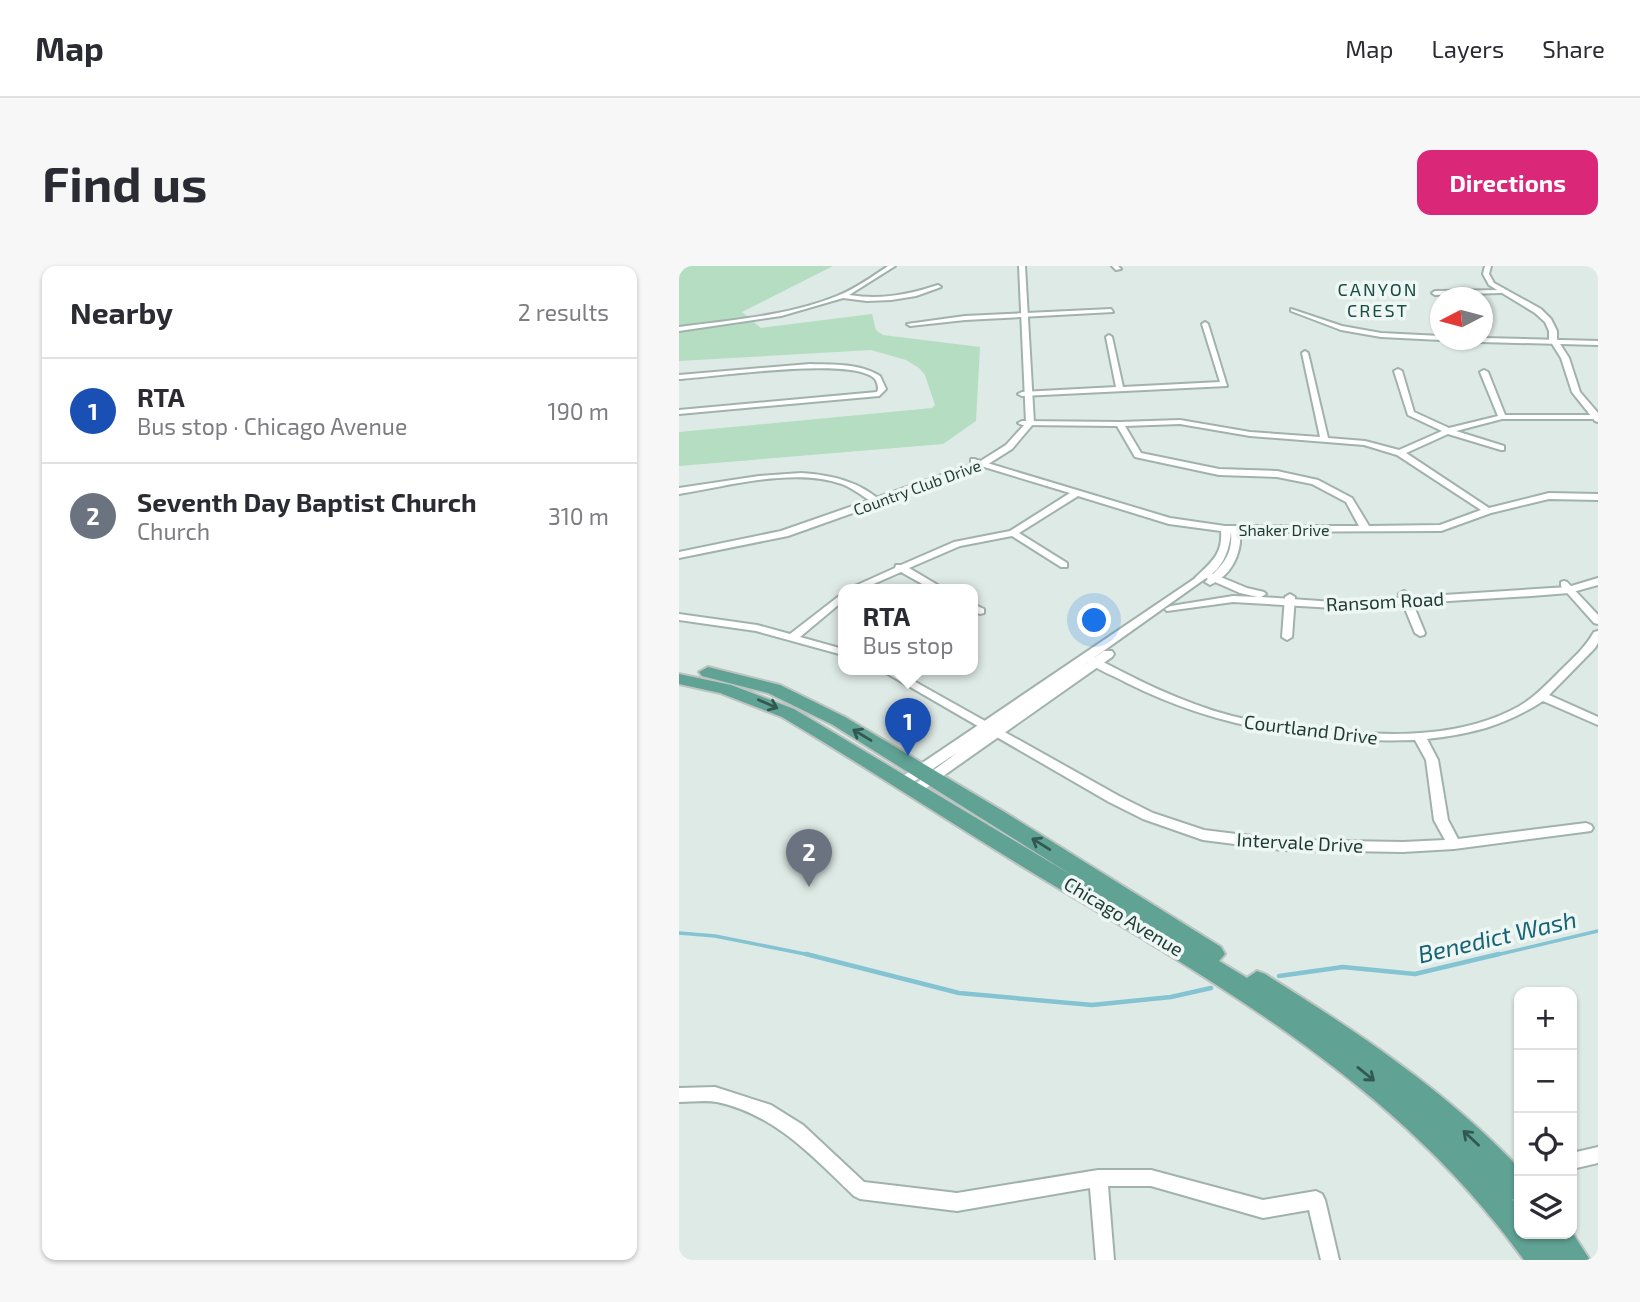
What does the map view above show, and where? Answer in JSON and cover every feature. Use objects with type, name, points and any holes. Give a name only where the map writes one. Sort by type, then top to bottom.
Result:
[{"type":"main road","name":"Chicago Avenue","points":[[679,666],[742,679],[786,694],[839,721],[917,781]]},
{"type":"main road","name":"Chicago Avenue","points":[[679,679],[725,689],[788,713],[917,781],[1317,1035],[1427,1125],[1464,1161],[1514,1190]]},
{"type":"main road","points":[[1527,1239],[1542,1260]]},
{"type":"main road","points":[[1559,1239],[1575,1260]]},
{"type":"street","points":[[679,329],[766,316],[842,296],[892,266]]},
{"type":"street","points":[[1015,266],[1021,316],[1026,423],[1121,425],[1180,422],[1250,434],[1365,443],[1400,453],[1488,511]]},
{"type":"street","points":[[1021,316],[1022,266]]},
{"type":"street","points":[[1488,266],[1486,274],[1491,284],[1538,311],[1553,331],[1576,392],[1597,415]]},
{"type":"street","points":[[842,296],[894,299],[917,295],[938,287]]},
{"type":"street","points":[[1493,291],[1501,291]]},
{"type":"street","points":[[1293,310],[1341,328],[1381,335],[1430,337]]},
{"type":"street","points":[[910,324],[1111,311]]},
{"type":"street","points":[[1026,394],[1224,384],[1205,324]]},
{"type":"street","points":[[1109,337],[1120,388]]},
{"type":"street","points":[[1493,340],[1598,343]]},
{"type":"street","points":[[1305,353],[1325,440]]},
{"type":"street","points":[[679,377],[845,367],[874,374],[880,380],[882,388],[879,394],[679,412]]},
{"type":"street","points":[[1398,371],[1411,413],[1448,431],[1501,448]]},
{"type":"street","points":[[1484,372],[1502,418]]},
{"type":"street","points":[[1400,453],[1448,431],[1502,418],[1597,415]]},
{"type":"street","name":"Country Club Drive","points":[[679,553],[784,534],[978,463],[1018,441],[1026,423]]},
{"type":"street","points":[[1121,425],[1138,455],[1219,472],[1277,474],[1315,482],[1349,500],[1366,529]]},
{"type":"street","name":"Shaker Drive","points":[[978,463],[1169,521],[1230,529],[1441,528],[1488,511],[1549,496],[1598,497]]},
{"type":"street","points":[[679,491],[766,478],[808,476],[841,481],[875,500]]},
{"type":"street","points":[[864,584],[957,544],[1013,533],[1078,492]]},
{"type":"street","points":[[1214,601],[1204,581],[1229,567],[1236,552],[1230,529]]},
{"type":"street","points":[[1013,533],[1064,565]]},
{"type":"street","points":[[899,567],[930,584]]},
{"type":"street","name":"Ransom Road","points":[[1567,587],[1598,572]]},
{"type":"street","name":"Ransom Road","points":[[1091,659],[1171,609],[1204,581]]},
{"type":"street","name":"Ransom Road","points":[[917,781],[1204,581],[1290,600],[1334,605],[1405,597],[1567,587],[1598,581]]},
{"type":"street","points":[[1567,587],[1598,621]]},
{"type":"street","points":[[1405,597],[1420,633]]},
{"type":"street","points":[[794,636],[838,600]]},
{"type":"street","points":[[1287,637],[1290,600]]},
{"type":"street","name":"Ransom Road","points":[[1171,609],[1214,601],[1290,600]]},
{"type":"street","points":[[679,617],[731,623],[794,636],[838,650]]},
{"type":"street","name":"Courtland Drive","points":[[1091,659],[1143,687],[1224,718],[1333,736],[1419,736],[1489,722],[1525,707],[1541,696],[1590,646],[1598,634]]},
{"type":"street","name":"Intervale Drive","points":[[895,675],[1136,810],[1203,835],[1283,845],[1403,847],[1454,844],[1586,828]]},
{"type":"street","points":[[1541,696],[1598,721]]},
{"type":"street","points":[[1419,736],[1432,760],[1441,820],[1454,844]]},
{"type":"street","points":[[679,1095],[715,1094],[765,1110],[797,1131],[860,1190],[957,1202],[1098,1178],[1151,1178],[1263,1209],[1316,1200],[1330,1260]]},
{"type":"street","points":[[1577,1160],[1598,1155]]},
{"type":"street","points":[[1098,1178],[1105,1260]]},
{"type":"green space","points":[[679,266],[833,266],[742,312],[761,328],[872,314],[876,330],[883,335],[980,347],[976,421],[943,444],[679,466],[679,432],[932,408],[935,405],[925,375],[919,368],[906,360],[871,350],[679,361]]},
{"type":"waterway","name":"Benedict Wash","points":[[1492,956],[1598,931]]},
{"type":"waterway","points":[[679,933],[715,936],[810,955]]},
{"type":"waterway","name":"Benedict Wash","points":[[1279,976],[1343,967],[1415,974],[1499,954]]},
{"type":"waterway","points":[[810,955],[815,956]]},
{"type":"waterway","points":[[810,955],[959,993],[1092,1005],[1171,997],[1211,988]]},
{"type":"place","name":"RTA","points":[[908,756]]},
{"type":"place","name":"Seventh Day Baptist Church","points":[[809,887]]},
{"type":"district","name":"CANYON CREST","points":[[1378,299]]}]
